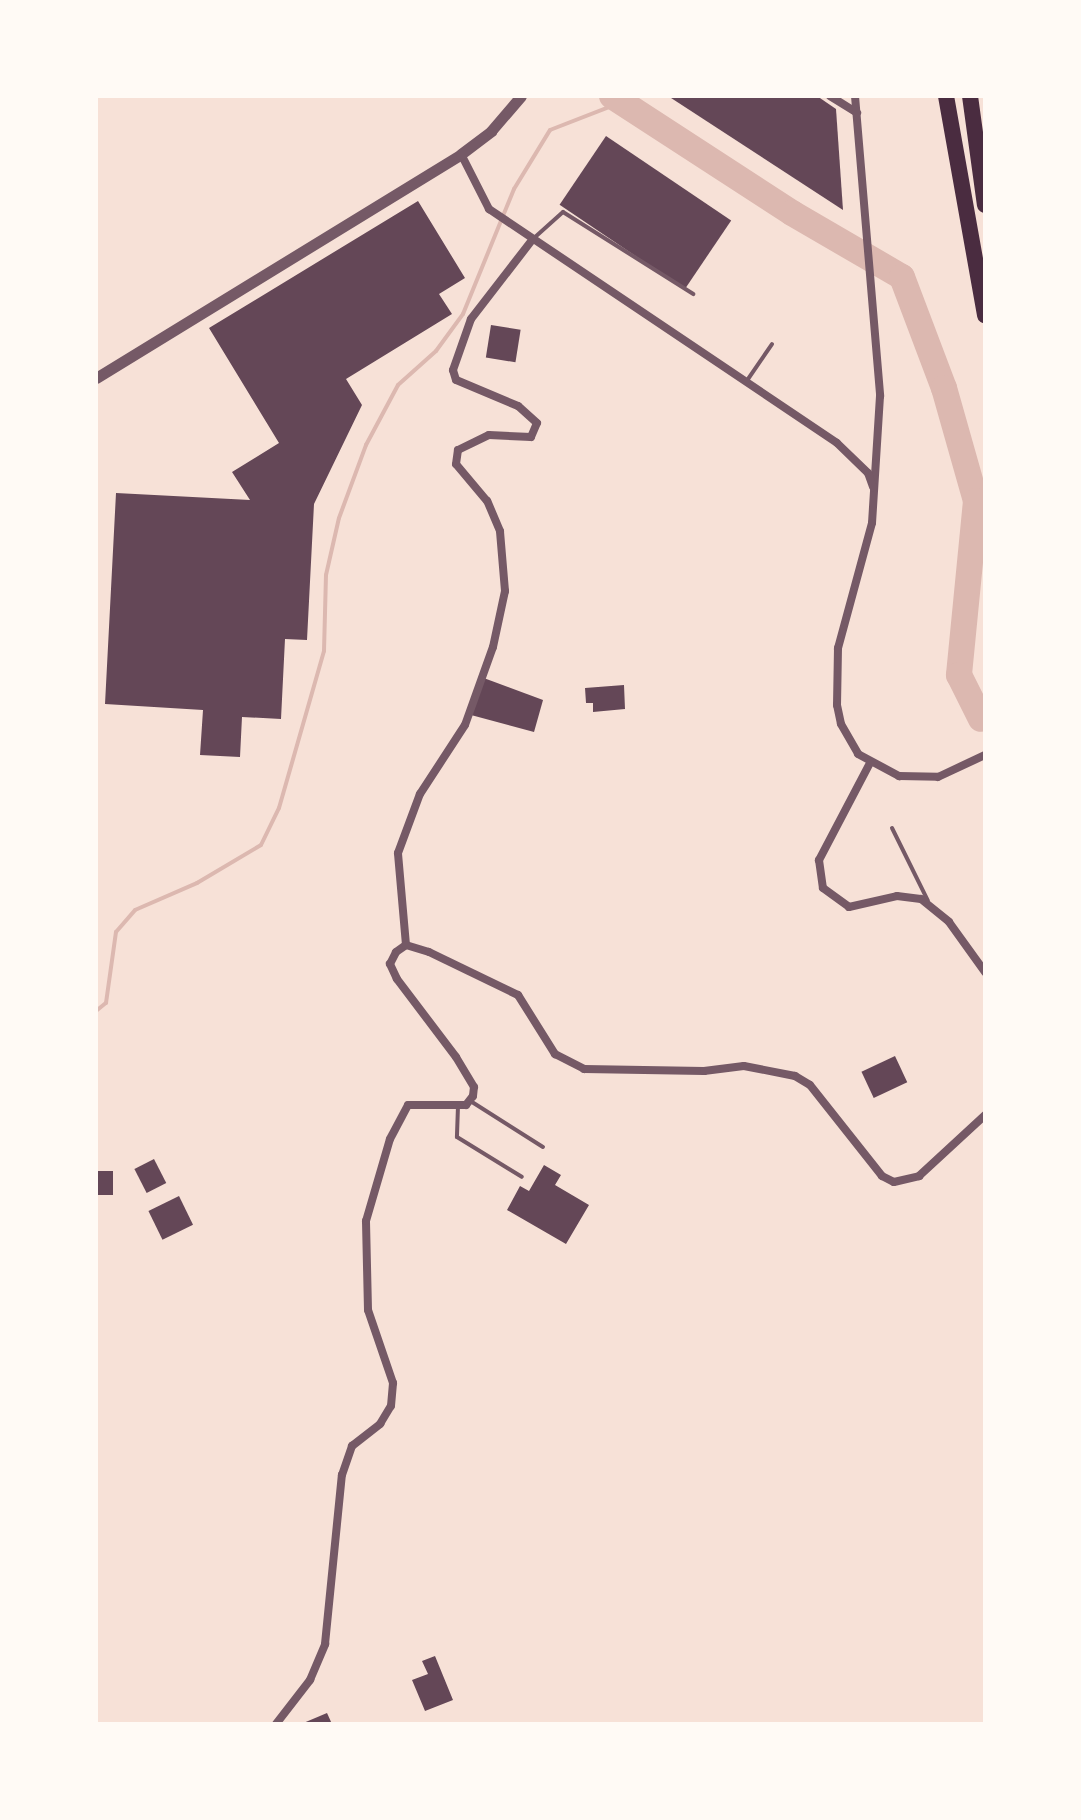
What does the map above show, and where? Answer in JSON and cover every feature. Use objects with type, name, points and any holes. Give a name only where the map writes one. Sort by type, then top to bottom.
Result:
[{"type":"highway","points":[[946,96],[985,316]]},
{"type":"highway","points":[[970,96],[985,205]]},
{"type":"street","points":[[96,378],[461,154],[491,131],[521,96]]},
{"type":"street","points":[[830,96],[857,113]]},
{"type":"street","points":[[855,96],[880,396],[875,492],[866,556],[835,672],[841,724],[870,763],[899,776],[926,779],[985,755]]},
{"type":"street","points":[[461,154],[495,214],[837,443],[868,473],[875,492]]},
{"type":"street","points":[[276,1724],[310,1680],[325,1644],[342,1475],[352,1446],[380,1424],[391,1406],[393,1383],[368,1310],[366,1221],[390,1139],[408,1105],[458,1106],[472,1102],[474,1087],[390,964],[406,945],[397,885],[402,838],[420,794],[465,725],[493,647],[505,591],[500,531],[487,501],[456,464],[458,450],[489,435],[531,437],[537,423],[518,406],[456,380],[453,370],[471,319],[532,240]]},
{"type":"street","points":[[870,763],[819,860],[823,888],[849,907],[897,896],[929,903],[985,972]]},
{"type":"street","points":[[406,945],[518,995],[555,1054],[584,1069],[704,1071],[744,1066],[795,1076],[829,1106],[882,1176],[894,1182],[919,1176],[985,1115]]},
{"type":"lane","points":[[532,240],[563,212],[693,294]]},
{"type":"lane","points":[[746,383],[772,344]]},
{"type":"lane","points":[[892,828],[929,903]]},
{"type":"lane","points":[[472,1102],[543,1147]]},
{"type":"lane","points":[[458,1106],[457,1137],[522,1177]]},
{"type":"building","points":[[668,96],[817,96],[836,109],[843,210]]},
{"type":"building","points":[[606,136],[731,220],[685,289],[560,205]]},
{"type":"building","points":[[418,201],[465,278],[439,294],[452,314],[346,379],[362,405],[314,504],[307,640],[285,639],[281,719],[242,717],[240,757],[200,755],[203,710],[105,704],[116,493],[250,500],[232,472],[279,443],[209,328]]},
{"type":"building","points":[[491,325],[521,330],[515,362],[486,358]]},
{"type":"building","points":[[481,677],[543,700],[534,732],[471,715]]},
{"type":"building","points":[[624,685],[625,709],[593,712],[593,703],[586,703],[585,688]]},
{"type":"building","points":[[895,1056],[907,1082],[874,1098],[861,1072]]},
{"type":"building","points":[[154,1159],[166,1183],[147,1193],[134,1169]]},
{"type":"building","points":[[544,1165],[561,1175],[555,1185],[589,1205],[566,1244],[507,1210],[520,1186],[529,1191]]},
{"type":"building","points":[[96,1171],[113,1171],[113,1195],[96,1195]]},
{"type":"building","points":[[179,1196],[193,1225],[162,1240],[148,1211]]},
{"type":"building","points":[[435,1656],[453,1700],[425,1711],[412,1680],[428,1674],[422,1661]]},
{"type":"building","points":[[327,1713],[332,1724],[301,1724]]},
{"type":"waterway","points":[[612,96],[792,213],[902,277],[944,388],[976,501],[959,675],[981,719]]},
{"type":"waterway","points":[[96,1011],[106,1003],[116,932],[135,910],[197,883],[261,845],[279,808],[324,651],[326,575],[339,518],[366,445],[398,385],[436,351],[463,314],[514,189],[550,130],[622,102]]}]
